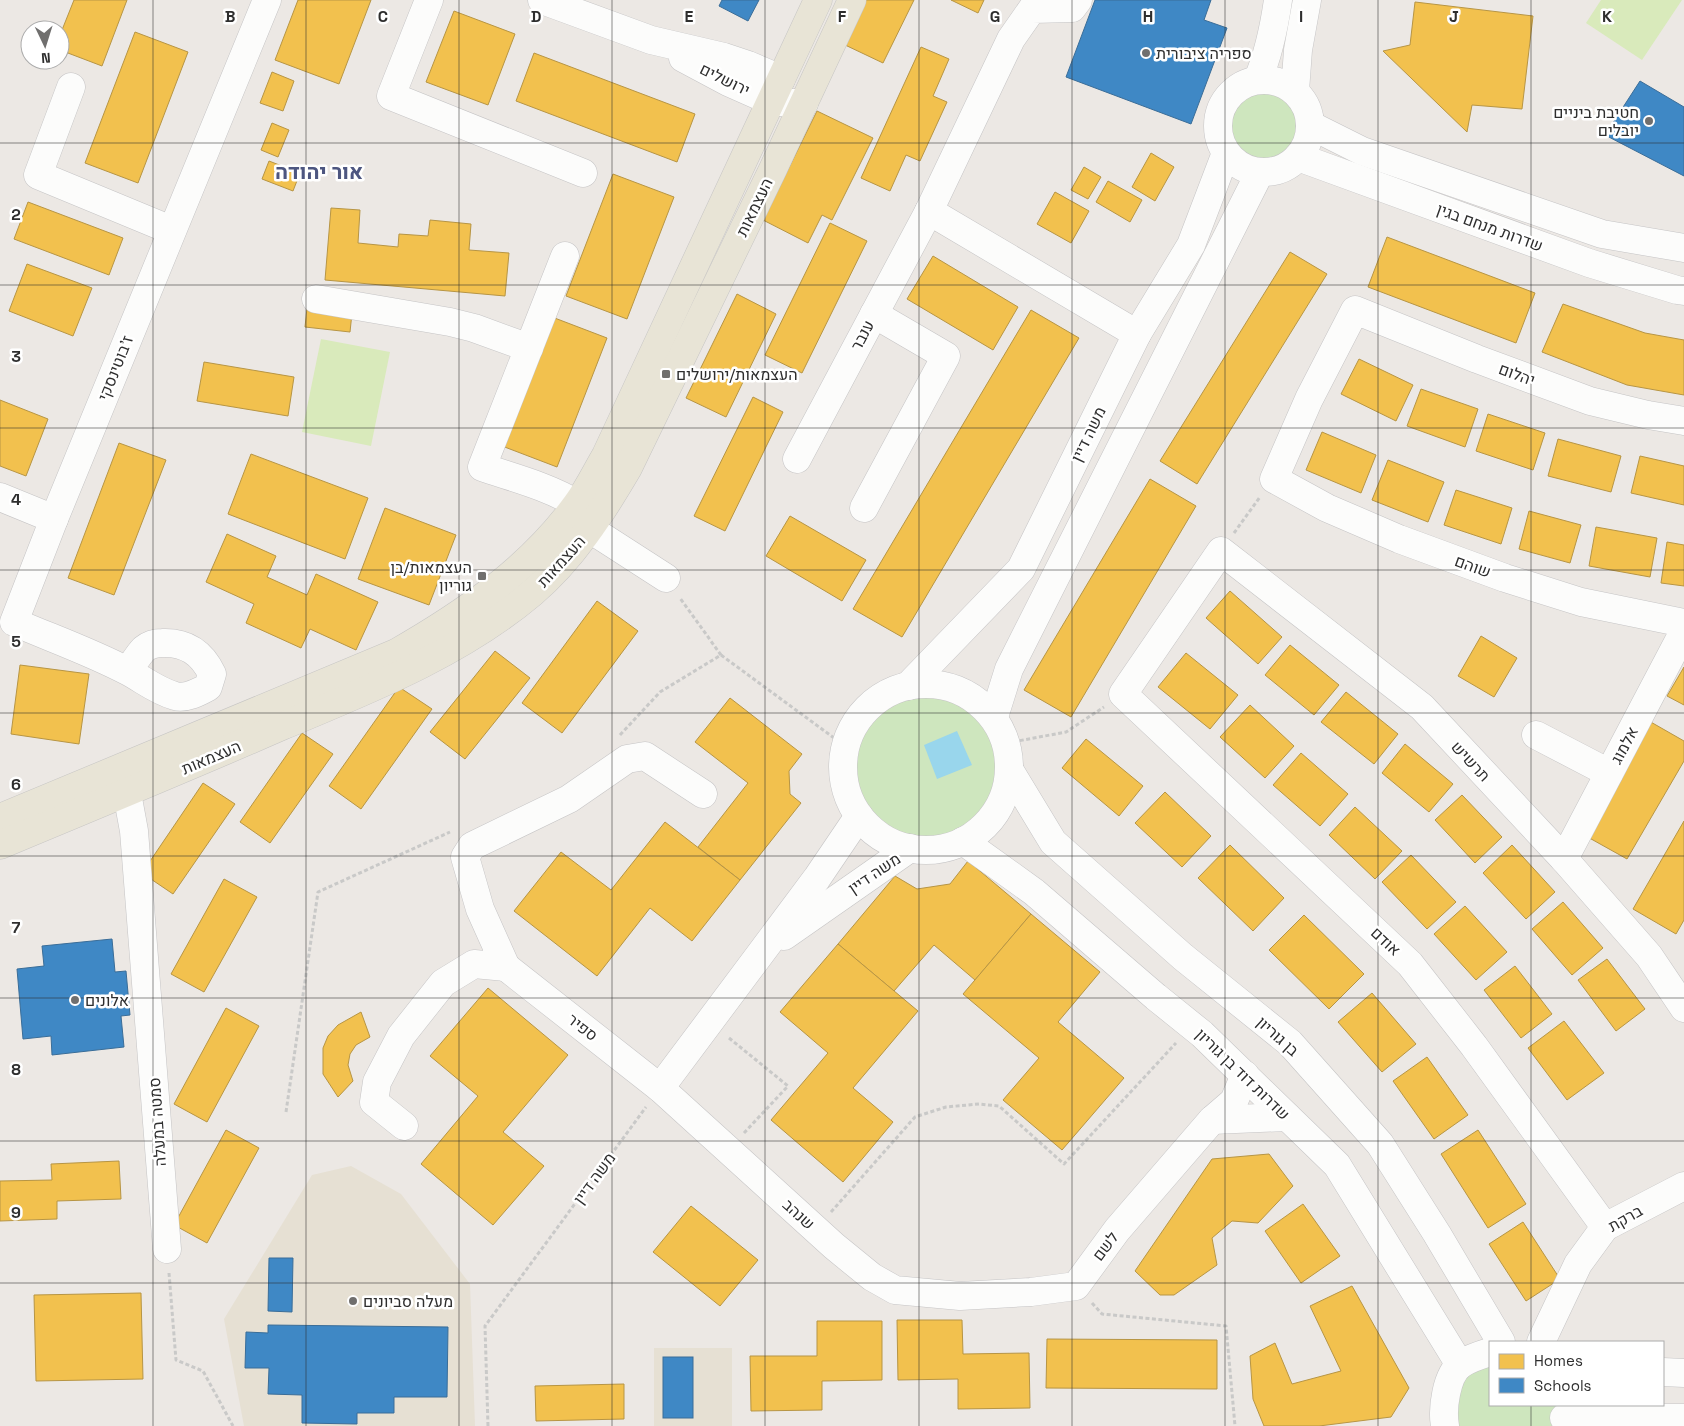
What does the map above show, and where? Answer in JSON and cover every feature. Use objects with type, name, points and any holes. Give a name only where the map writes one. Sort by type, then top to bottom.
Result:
[{"type":"main road","name":"העצמאות","points":[[0,818],[396,653],[440,628],[486,596],[535,553],[563,523],[590,485],[622,421],[818,0]]},
{"type":"main road","name":"העצמאות","points":[[0,845],[127,793],[350,697],[440,654],[492,624],[531,594],[571,554],[611,498],[643,438],[852,0]]},
{"type":"street","name":"ז'בוטינסקי","points":[[128,671],[14,622],[171,230],[267,0]]},
{"type":"street","points":[[429,0],[391,96],[583,173]]},
{"type":"street","name":"ירושלים","points":[[542,0],[651,40],[748,65],[791,104],[804,102]]},
{"type":"street","name":"ענבר","points":[[796,459],[929,211],[1010,39],[1032,9],[1072,8],[1078,0]]},
{"type":"street","points":[[1258,79],[1272,38],[1278,0]]},
{"type":"street","points":[[1294,91],[1298,50],[1307,0]]},
{"type":"street","points":[[1258,79],[1274,80],[1294,91],[1300,96],[1308,109],[1310,125],[1308,140],[1298,157],[1290,164],[1276,171],[1260,172],[1246,169],[1232,160],[1223,149],[1218,134],[1217,119],[1222,105],[1230,92],[1243,83],[1258,79]]},
{"type":"street","points":[[71,86],[38,174],[171,230]]},
{"type":"street","name":"שדרות מנחם בגין","points":[[1310,125],[1362,151],[1602,234],[1684,248]]},
{"type":"street","name":"משה דיין","points":[[908,686],[1020,569],[1137,334],[1191,245],[1226,153]]},
{"type":"street","name":"שדרות מנחם בגין","points":[[1298,157],[1588,263],[1684,291]]},
{"type":"street","points":[[994,718],[1009,670],[1260,172]]},
{"type":"street","points":[[929,211],[1137,334]]},
{"type":"street","points":[[565,256],[482,467],[544,487],[577,504]]},
{"type":"street","points":[[316,300],[450,322],[474,328],[529,348]]},
{"type":"street","name":"יהלום","points":[[1274,479],[1309,399],[1355,310],[1477,359],[1590,401],[1648,415],[1684,421]]},
{"type":"street","points":[[864,508],[946,356],[874,314]]},
{"type":"street","name":"שוהם","points":[[1274,479],[1327,508],[1399,539],[1506,578],[1581,602],[1684,623]]},
{"type":"street","points":[[0,497],[54,519]]},
{"type":"street","points":[[590,529],[666,578]]},
{"type":"street","points":[[1123,694],[1221,551]]},
{"type":"street","name":"תרשיש","points":[[1221,551],[1422,707],[1564,859],[1649,956],[1684,1008]]},
{"type":"street","name":"אלמוג","points":[[1564,859],[1684,632]]},
{"type":"street","points":[[920,683],[948,686],[974,698],[994,718],[1007,743],[1010,771],[1004,798],[989,822],[968,839],[942,849],[915,850],[889,842],[867,827],[851,805],[843,779],[843,752],[852,726],[869,705],[892,690],[920,683]]},
{"type":"street","name":"אודם","points":[[1123,694],[1410,964],[1474,1046],[1605,1227]]},
{"type":"street","points":[[1536,735],[1609,773]]},
{"type":"street","points":[[404,1126],[374,1102],[377,1082],[401,1036],[443,983],[474,964],[506,967],[480,909],[465,857],[472,846],[569,799],[627,759],[645,756],[702,794]]},
{"type":"street","name":"בן גוריון","points":[[1010,771],[1053,842],[1184,957],[1290,1043],[1380,1144],[1437,1234],[1500,1341]]},
{"type":"street","name":"סמטה במעלה","points":[[127,793],[134,831],[166,1249]]},
{"type":"street","name":"משה דיין","points":[[660,1088],[817,878],[859,816]]},
{"type":"street","name":"שדרות דוד בן גוריון","points":[[962,841],[1034,892],[1192,1026],[1337,1165],[1460,1365]]},
{"type":"street","name":"משה דיין","points":[[764,950],[910,848]]},
{"type":"street","name":"ספיר","points":[[506,967],[660,1088]]},
{"type":"street","name":"לשם","points":[[1076,1286],[1117,1230],[1212,1120],[1234,1101],[1245,1075]]},
{"type":"street","name":"שנהב","points":[[660,1088],[816,1229],[872,1277],[895,1290],[960,1296],[1031,1292],[1076,1286]]},
{"type":"street","points":[[1212,1120],[1287,1116]]},
{"type":"street","name":"ברקת","points":[[1541,1341],[1578,1264],[1605,1227],[1684,1186]]},
{"type":"street","points":[[1446,1426],[1443,1409],[1450,1378],[1460,1365],[1476,1356],[1489,1352]]},
{"type":"street","points":[[1664,1372],[1684,1373]]},
{"type":"street","points":[[1564,1416],[1684,1418]]},
{"type":"path","points":[[1221,551],[1274,479]]},
{"type":"path","points":[[722,655],[845,746]]},
{"type":"path","points":[[1007,743],[1066,732],[1123,694]]},
{"type":"path","points":[[709,1022],[788,1086],[729,1150]]},
{"type":"path","points":[[816,1229],[915,1117],[946,1107],[979,1104],[999,1106],[1064,1164],[1192,1026]]},
{"type":"path","name":"משה דיין","points":[[488,1426],[485,1326],[660,1088]]},
{"type":"path","points":[[166,1249],[176,1360],[203,1371],[233,1426]]},
{"type":"path","points":[[1076,1286],[1102,1314],[1226,1326],[1235,1426]]},
{"type":"shaded area","name":"מעלה סביונים","points":[[351,1166],[401,1194],[470,1284],[475,1426],[244,1426],[224,1319],[312,1175]]},
{"type":"shaded area","points":[[654,1348],[732,1348],[732,1426],[654,1426]]},
{"type":"green space","points":[[1601,0],[1682,0],[1642,60],[1586,23]]},
{"type":"green space","points":[[1263,82],[1280,85],[1294,94],[1303,108],[1306,125],[1303,142],[1294,156],[1280,165],[1263,168],[1246,165],[1232,156],[1223,142],[1220,125],[1223,108],[1232,94],[1246,85]]},
{"type":"green space","points":[[321,339],[390,352],[371,446],[302,432]]},
{"type":"green space","points":[[926,686],[957,692],[977,704],[988,715],[1000,735],[1006,766],[1000,797],[988,817],[977,828],[957,840],[926,846],[895,840],[875,828],[864,817],[852,797],[846,766],[852,735],[864,715],[875,704],[895,692]]},
{"type":"green space","points":[[1489,1356],[1489,1406],[1560,1406],[1560,1426],[1448,1426],[1453,1380]]},
{"type":"water","points":[[957,731],[972,765],[937,779],[924,745]]},
{"type":"building: Homes","points":[[74,0],[127,0],[102,66],[70,54],[70,20],[66,20]]},
{"type":"building: Homes","points":[[298,0],[371,0],[339,84],[275,60]]},
{"type":"building: Homes","points":[[865,0],[914,0],[883,63],[843,44]]},
{"type":"building: Homes","points":[[951,0],[984,0],[978,13]]},
{"type":"building: Homes","points":[[1415,2],[1533,16],[1522,109],[1472,105],[1467,132],[1383,51],[1410,45]]},
{"type":"building: Homes","points":[[454,11],[515,34],[488,105],[426,82]]},
{"type":"building: Homes","points":[[135,32],[188,52],[138,183],[85,163]]},
{"type":"building: Homes","points":[[921,47],[949,59],[933,96],[947,102],[920,161],[906,155],[890,191],[861,178]]},
{"type":"building: Homes","points":[[534,53],[695,114],[677,162],[516,101]]},
{"type":"building: Homes","points":[[272,72],[294,81],[283,111],[260,103]]},
{"type":"building: Homes","points":[[817,111],[873,138],[832,220],[822,215],[808,243],[763,220]]},
{"type":"building: Homes","points":[[272,123],[289,130],[278,157],[261,150]]},
{"type":"building: Homes","points":[[1151,153],[1174,167],[1155,201],[1132,187]]},
{"type":"building: Homes","points":[[269,161],[300,173],[293,191],[262,179]]},
{"type":"building: Homes","points":[[1084,167],[1101,177],[1088,199],[1071,190]]},
{"type":"building: Homes","points":[[613,174],[674,197],[627,319],[566,296]]},
{"type":"building: Homes","points":[[1108,181],[1142,200],[1130,222],[1096,202]]},
{"type":"building: Homes","points":[[1055,192],[1089,211],[1071,243],[1037,224]]},
{"type":"building: Homes","points":[[28,202],[123,238],[109,275],[14,239]]},
{"type":"building: Homes","points":[[331,208],[360,210],[358,243],[398,247],[399,234],[428,236],[430,220],[471,224],[469,250],[509,253],[505,296],[325,280]]},
{"type":"building: Homes","points":[[830,223],[867,241],[802,373],[765,355]]},
{"type":"building: Homes","points":[[1387,237],[1535,293],[1516,343],[1368,287]]},
{"type":"building: Homes","points":[[1290,252],[1327,274],[1197,484],[1160,461]]},
{"type":"building: Homes","points":[[933,256],[1018,307],[993,350],[907,299]]},
{"type":"building: Homes","points":[[27,264],[92,288],[73,336],[9,311]]},
{"type":"building: Homes","points":[[737,294],[776,314],[726,417],[686,398]]},
{"type":"building: Homes","points":[[1563,304],[1645,333],[1684,340],[1684,395],[1627,385],[1542,352]]},
{"type":"building: Homes","points":[[307,308],[352,313],[350,332],[305,327]]},
{"type":"building: Homes","points":[[1031,310],[1079,338],[902,637],[853,609]]},
{"type":"building: Homes","points":[[552,317],[607,338],[557,467],[502,446]]},
{"type":"building: Homes","points":[[1359,359],[1413,385],[1396,421],[1341,394]]},
{"type":"building: Homes","points":[[204,362],[294,377],[288,416],[197,401]]},
{"type":"building: Homes","points":[[1421,389],[1478,409],[1465,447],[1407,426]]},
{"type":"building: Homes","points":[[753,397],[783,412],[725,531],[694,516]]},
{"type":"building: Homes","points":[[0,400],[48,419],[26,476],[0,466]]},
{"type":"building: Homes","points":[[1488,414],[1545,433],[1533,470],[1476,451]]},
{"type":"building: Homes","points":[[1322,432],[1376,455],[1361,493],[1306,470]]},
{"type":"building: Homes","points":[[1558,439],[1621,456],[1611,492],[1548,476]]},
{"type":"building: Homes","points":[[119,443],[166,460],[114,595],[68,578]]},
{"type":"building: Homes","points":[[251,454],[368,498],[345,559],[228,514]]},
{"type":"building: Homes","points":[[1640,456],[1684,466],[1684,505],[1631,493]]},
{"type":"building: Homes","points":[[1388,460],[1444,482],[1428,522],[1372,500]]},
{"type":"building: Homes","points":[[1150,479],[1196,506],[1071,717],[1024,690]]},
{"type":"building: Homes","points":[[1456,490],[1512,508],[1501,544],[1444,525]]},
{"type":"building: Homes","points":[[385,508],[456,535],[429,605],[358,579]]},
{"type":"building: Homes","points":[[1529,511],[1581,525],[1570,563],[1519,549]]},
{"type":"building: Homes","points":[[790,516],[866,560],[842,601],[766,556]]},
{"type":"building: Homes","points":[[1596,527],[1657,538],[1650,577],[1589,566]]},
{"type":"building: Homes","points":[[227,534],[276,556],[267,577],[307,595],[316,574],[378,602],[356,650],[310,629],[301,648],[246,623],[254,604],[206,582]]},
{"type":"building: Homes","points":[[1667,542],[1684,545],[1684,586],[1661,583]]},
{"type":"building: Homes","points":[[1230,591],[1282,637],[1258,664],[1206,618]]},
{"type":"building: Homes","points":[[597,601],[638,631],[562,733],[522,703]]},
{"type":"building: Homes","points":[[1481,636],[1517,658],[1494,697],[1458,676]]},
{"type":"building: Homes","points":[[1290,645],[1339,685],[1314,715],[1265,675]]},
{"type":"building: Homes","points":[[495,651],[530,678],[465,759],[430,732]]},
{"type":"building: Homes","points":[[1186,653],[1238,695],[1210,729],[1158,687]]},
{"type":"building: Homes","points":[[20,665],[89,674],[79,744],[11,734]]},
{"type":"building: Homes","points":[[1684,667],[1684,705],[1667,696]]},
{"type":"building: Homes","points":[[399,687],[432,709],[361,809],[329,786]]},
{"type":"building: Homes","points":[[1346,692],[1398,734],[1374,764],[1321,722]]},
{"type":"building: Homes","points":[[730,698],[802,754],[789,771],[790,794],[801,803],[740,880],[698,847],[748,783],[695,742]]},
{"type":"building: Homes","points":[[1250,705],[1294,746],[1265,778],[1220,737]]},
{"type":"building: Homes","points":[[1649,721],[1684,741],[1684,761],[1627,859],[1584,835]]},
{"type":"building: Homes","points":[[302,733],[333,754],[270,843],[240,822]]},
{"type":"building: Homes","points":[[1086,739],[1143,786],[1119,816],[1062,768]]},
{"type":"building: Homes","points":[[1405,744],[1453,784],[1429,812],[1382,773]]},
{"type":"building: Homes","points":[[1301,753],[1348,794],[1320,826],[1273,785]]},
{"type":"building: Homes","points":[[203,783],[235,804],[173,894],[142,873]]},
{"type":"building: Homes","points":[[1165,792],[1211,836],[1182,867],[1135,823]]},
{"type":"building: Homes","points":[[1462,795],[1502,837],[1475,863],[1435,820]]},
{"type":"building: Homes","points":[[1355,807],[1402,851],[1375,879],[1329,835]]},
{"type":"building: Homes","points":[[1684,821],[1684,920],[1676,934],[1633,909]]},
{"type":"building: Homes","points":[[665,822],[740,880],[692,941],[650,908],[597,976],[514,911],[561,852],[611,890]]},
{"type":"building: Homes","points":[[1230,845],[1284,898],[1253,931],[1198,878]]},
{"type":"building: Homes","points":[[1512,845],[1555,892],[1526,919],[1483,873]]},
{"type":"building: Homes","points":[[1411,855],[1456,902],[1427,929],[1382,882]]},
{"type":"building: Homes","points":[[968,861],[1031,914],[975,980],[934,945],[894,991],[838,944],[895,876],[917,889],[950,884]]},
{"type":"building: Homes","points":[[224,879],[257,897],[204,992],[171,974]]},
{"type":"building: Homes","points":[[1563,902],[1603,948],[1572,975],[1532,929]]},
{"type":"building: Homes","points":[[1465,906],[1507,952],[1476,980],[1434,934]]},
{"type":"building: Homes","points":[[1031,914],[1100,972],[1058,1022],[1124,1078],[1062,1150],[1003,1100],[1039,1058],[963,994]]},
{"type":"building: Homes","points":[[1304,915],[1364,974],[1329,1009],[1269,950]]},
{"type":"building: Homes","points":[[838,944],[918,1011],[853,1088],[893,1122],[843,1182],[771,1120],[828,1053],[780,1012]]},
{"type":"building: Homes","points":[[1607,959],[1645,1009],[1616,1031],[1578,980]]},
{"type":"building: Homes","points":[[1515,966],[1552,1014],[1521,1038],[1484,990]]},
{"type":"building: Homes","points":[[488,988],[568,1055],[503,1132],[544,1166],[493,1225],[421,1164],[478,1096],[430,1056]]},
{"type":"building: Homes","points":[[1372,993],[1416,1044],[1382,1072],[1338,1022]]},
{"type":"building: Homes","points":[[226,1008],[259,1026],[207,1122],[174,1104]]},
{"type":"building: Homes","points":[[361,1012],[370,1037],[356,1045],[350,1054],[348,1065],[353,1081],[338,1097],[323,1074],[323,1048],[328,1036],[338,1025]]},
{"type":"building: Homes","points":[[1564,1021],[1604,1073],[1567,1100],[1528,1048]]},
{"type":"building: Homes","points":[[1427,1057],[1468,1115],[1434,1139],[1393,1081]]},
{"type":"building: Homes","points":[[226,1130],[259,1148],[207,1243],[174,1225]]},
{"type":"building: Homes","points":[[1478,1130],[1526,1204],[1488,1228],[1441,1154]]},
{"type":"building: Homes","points":[[1269,1154],[1293,1186],[1258,1223],[1232,1221],[1212,1238],[1217,1265],[1174,1295],[1160,1295],[1135,1271],[1212,1159]]},
{"type":"building: Homes","points":[[119,1161],[121,1199],[57,1201],[57,1219],[0,1221],[0,1181],[52,1180],[51,1164]]},
{"type":"building: Homes","points":[[1303,1204],[1340,1256],[1301,1283],[1265,1231]]},
{"type":"building: Homes","points":[[691,1206],[758,1260],[720,1306],[653,1252]]},
{"type":"building: Homes","points":[[1523,1222],[1560,1279],[1526,1301],[1489,1244]]},
{"type":"building: Homes","points":[[1352,1286],[1409,1388],[1391,1417],[1319,1426],[1264,1426],[1253,1399],[1250,1356],[1275,1343],[1292,1384],[1341,1371],[1310,1306]]},
{"type":"building: Homes","points":[[141,1293],[143,1379],[36,1381],[34,1295]]},
{"type":"building: Homes","points":[[897,1320],[962,1320],[963,1354],[1029,1353],[1030,1408],[958,1409],[958,1379],[898,1380]]},
{"type":"building: Homes","points":[[817,1321],[882,1321],[882,1380],[822,1381],[822,1410],[751,1411],[750,1356],[817,1356]]},
{"type":"building: Homes","points":[[1047,1339],[1217,1340],[1217,1389],[1046,1388]]},
{"type":"building: Homes","points":[[624,1384],[624,1419],[536,1421],[535,1386]]},
{"type":"building: Schools","points":[[722,0],[759,0],[748,21],[719,6]]},
{"type":"building: Schools","name":"ספריה ציבורית","points":[[1095,0],[1211,0],[1204,20],[1227,28],[1191,124],[1066,77]]},
{"type":"building: Schools","name":"חטיבת ביניים יובלים","points":[[1640,81],[1684,107],[1684,176],[1605,135]]},
{"type":"building: Schools","points":[[112,939],[115,972],[126,971],[130,1015],[121,1016],[124,1047],[52,1055],[51,1036],[23,1039],[17,969],[44,966],[42,946]]},
{"type":"building: Schools","points":[[269,1258],[293,1258],[292,1312],[268,1311]]},
{"type":"building: Schools","points":[[268,1325],[448,1327],[447,1397],[394,1397],[394,1413],[357,1413],[357,1424],[302,1423],[302,1395],[268,1394],[269,1368],[245,1368],[246,1332],[268,1333]]},
{"type":"building: Schools","points":[[663,1357],[693,1357],[693,1418],[663,1418]]},
{"type":"place","name":"ספריה ציבורית","points":[[1146,53]]},
{"type":"place","name":"חטיבת ביניים יובלים","points":[[1649,121]]},
{"type":"place","name":"העצמאות/ירושלים","points":[[666,374]]},
{"type":"place","name":"העצמאות/בן גוריון","points":[[482,576]]},
{"type":"place","name":"אלונים","points":[[75,1000]]},
{"type":"place","name":"מעלה סביונים","points":[[353,1301]]},
{"type":"district","name":"אור יהודה","points":[[319,172]]}]
